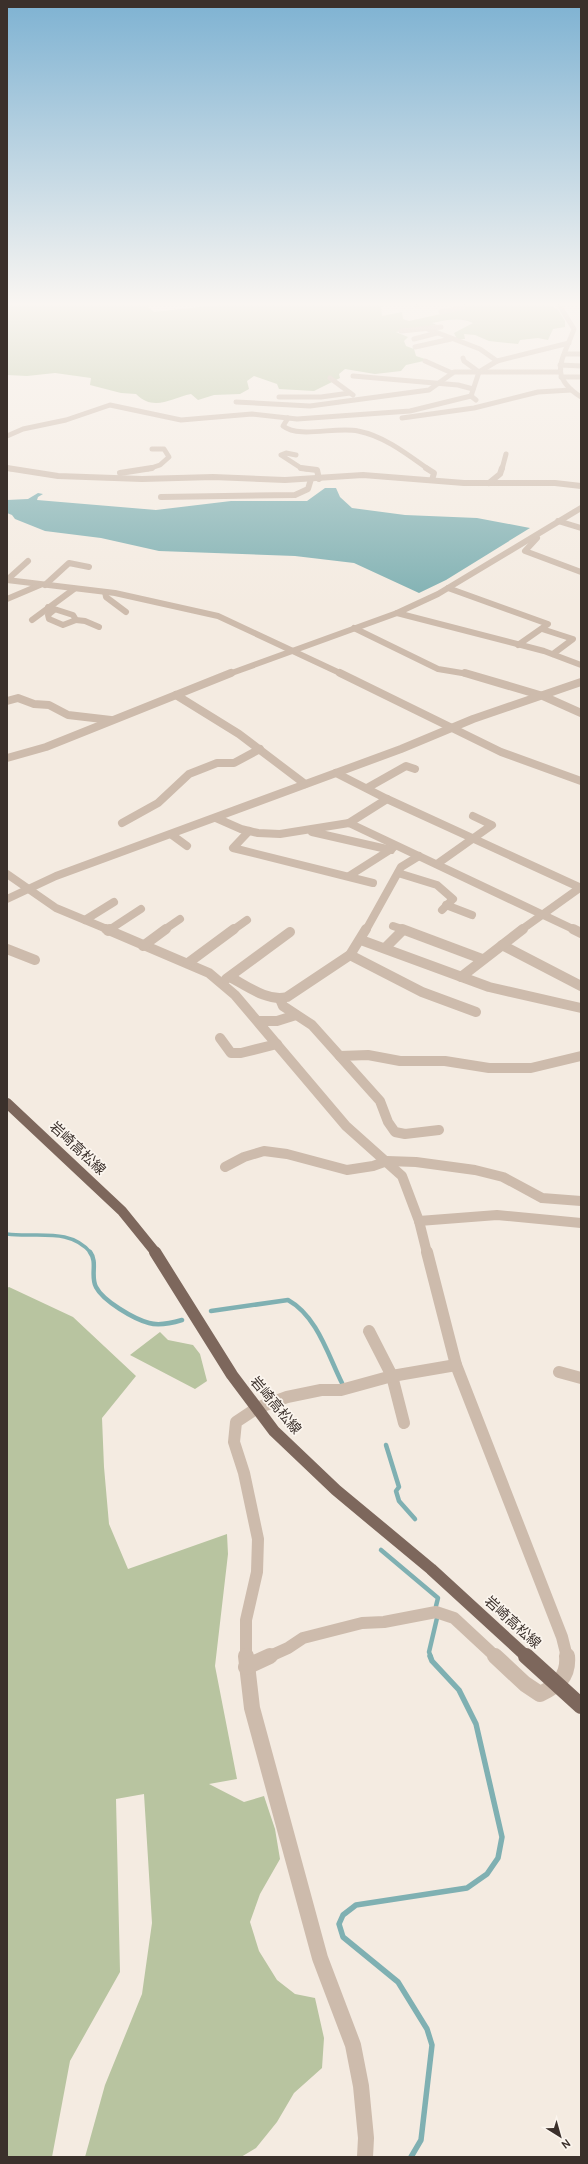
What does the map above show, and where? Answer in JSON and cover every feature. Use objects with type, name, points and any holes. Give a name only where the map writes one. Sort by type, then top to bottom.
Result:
[{"type":"main road","name":"岩崎高松線","points":[[7,1103],[122,1211],[150,1243],[232,1375],[274,1431],[336,1490],[431,1569],[559,1684],[581,1706]]},
{"type":"street","points":[[7,436],[23,429],[66,420],[107,406]]},
{"type":"street","points":[[115,406],[181,420],[232,417],[252,414],[288,418],[358,416],[410,411],[430,406]]},
{"type":"street","points":[[393,419],[483,406]]},
{"type":"street","points":[[288,418],[283,426],[284,428],[294,432],[348,428],[368,434],[398,449],[434,473],[432,480]]},
{"type":"street","points":[[101,477],[109,473],[147,469],[163,462],[169,457],[164,449],[152,449]]},
{"type":"street","points":[[296,456],[286,453],[281,455],[301,468],[317,470],[319,479]]},
{"type":"street","points":[[489,483],[500,474],[506,454]]},
{"type":"street","points":[[7,468],[58,476],[319,479],[350,474],[396,476],[464,483],[555,483],[581,486]]},
{"type":"street","points":[[161,497],[290,496],[302,493],[308,488],[311,479]]},
{"type":"street","points":[[7,758],[46,747],[292,649],[397,613],[448,588],[555,522],[581,508]]},
{"type":"street","points":[[555,522],[581,528]]},
{"type":"street","points":[[555,522],[555,526],[536,539],[525,551],[581,572]]},
{"type":"street","points":[[7,580],[28,561]]},
{"type":"street","points":[[7,598],[43,585],[69,563],[89,567],[98,565]]},
{"type":"street","points":[[7,580],[105,592],[208,613],[231,620],[501,752],[581,781]]},
{"type":"street","points":[[448,588],[548,624],[518,645]]},
{"type":"street","points":[[32,620],[51,609],[74,589]]},
{"type":"street","points":[[105,592],[106,597],[126,612]]},
{"type":"street","points":[[51,609],[48,616],[49,620],[63,625],[76,620],[85,621],[99,627]]},
{"type":"street","points":[[51,609],[73,615],[76,620]]},
{"type":"street","points":[[397,613],[430,620],[553,654],[581,665]]},
{"type":"street","points":[[354,628],[438,669],[465,672],[543,696],[581,714]]},
{"type":"street","points":[[542,629],[573,639],[553,654]]},
{"type":"street","points":[[7,898],[27,888],[336,773],[450,728],[581,682]]},
{"type":"street","points":[[176,695],[260,749],[305,784]]},
{"type":"street","points":[[7,701],[18,698],[34,704],[49,705],[68,714],[113,720]]},
{"type":"street","points":[[122,823],[158,804],[189,774],[217,764],[234,763],[260,749]]},
{"type":"street","points":[[367,788],[406,766],[415,769]]},
{"type":"street","points":[[336,773],[387,799],[581,888]]},
{"type":"street","points":[[349,823],[352,819],[387,799]]},
{"type":"street","points":[[437,864],[492,825],[473,816]]},
{"type":"street","points":[[216,818],[249,831],[280,834],[349,823],[394,848]]},
{"type":"street","points":[[307,830],[394,848],[419,856],[581,934]]},
{"type":"street","points":[[249,831],[233,848],[373,883]]},
{"type":"street","points":[[172,835],[187,846]]},
{"type":"street","points":[[349,876],[394,848]]},
{"type":"street","points":[[7,874],[56,908],[225,980],[271,998],[280,999],[287,997],[307,985],[350,955],[361,940],[401,867],[419,856]]},
{"type":"street","points":[[398,873],[437,885],[453,899],[444,907],[472,915]]},
{"type":"street","points":[[462,976],[482,959],[581,888]]},
{"type":"street","points":[[85,920],[114,902]]},
{"type":"street","points":[[108,931],[141,909]]},
{"type":"street","points":[[143,946],[180,919]]},
{"type":"street","points":[[188,963],[247,920]]},
{"type":"street","points":[[393,926],[482,959]]},
{"type":"street","points":[[385,948],[403,930]]},
{"type":"street","points":[[225,980],[290,932]]},
{"type":"street","points":[[361,940],[489,987],[581,1008]]},
{"type":"street","points":[[502,945],[581,986]]},
{"type":"street","points":[[7,949],[35,960]]},
{"type":"street","points":[[350,955],[361,958],[405,984],[453,1006],[476,1012]]},
{"type":"street","points":[[225,980],[346,1126],[402,1176],[419,1221],[456,1365],[556,1622],[568,1657],[566,1670],[559,1684],[540,1694],[525,1684],[454,1618],[436,1612],[384,1622],[362,1623],[303,1638],[288,1648],[246,1667]]},
{"type":"street","points":[[280,999],[284,1006],[312,1025],[340,1056],[353,1074],[380,1101],[388,1122],[395,1132],[405,1134],[439,1130]]},
{"type":"street","points":[[258,1021],[277,1021],[296,1015]]},
{"type":"street","points":[[220,1038],[231,1053],[241,1053],[277,1044]]},
{"type":"street","points":[[340,1056],[368,1056],[400,1062],[445,1061],[489,1068],[531,1068],[581,1056]]},
{"type":"street","points":[[225,1167],[244,1156],[264,1151],[287,1154],[347,1170],[372,1166],[387,1161],[416,1162],[475,1170],[503,1177],[542,1198],[581,1201]]},
{"type":"street","points":[[419,1221],[497,1215],[581,1223]]},
{"type":"street","points":[[369,1332],[392,1376],[404,1423]]},
{"type":"street","points":[[365,2157],[366,2138],[361,2086],[353,2044],[320,1958],[279,1802],[252,1708],[246,1667],[246,1620],[257,1572],[258,1539],[244,1474],[234,1442],[236,1422],[257,1408],[287,1397],[321,1390],[341,1390],[392,1376],[456,1365]]},
{"type":"street","points":[[559,1372],[581,1378]]},
{"type":"green space","points":[[9,1287],[73,1317],[136,1376],[102,1418],[104,1467],[109,1524],[128,1569],[227,1534],[228,1554],[215,1666],[237,1779],[209,1784],[244,1802],[264,1796],[275,1829],[280,1859],[260,1894],[250,1922],[259,1951],[277,1980],[295,1994],[315,1998],[324,2038],[322,2068],[294,2093],[277,2122],[256,2148],[241,2157],[85,2157],[105,2085],[142,1994],[152,1923],[144,1794],[116,1799],[120,1972],[70,2061],[52,2157],[7,2157],[7,1288]]},
{"type":"green space","points":[[160,1332],[168,1340],[193,1345],[200,1354],[207,1381],[195,1389],[130,1355]]},
{"type":"water","points":[[325,488],[336,488],[340,497],[352,508],[405,515],[477,518],[530,528],[446,580],[419,593],[354,563],[295,556],[159,551],[101,538],[45,531],[15,519],[12,515],[7,513],[7,500],[28,499],[38,493],[43,494],[38,497],[37,500],[156,510],[231,501],[307,501]]},
{"type":"waterway","points":[[7,1234],[52,1235],[63,1237],[83,1245],[90,1252]]},
{"type":"waterway","points":[[90,1252],[94,1265],[94,1283],[105,1298],[127,1314],[149,1323],[161,1324],[182,1320]]},
{"type":"waterway","points":[[211,1311],[288,1300],[298,1307],[314,1326],[321,1337],[342,1383]]},
{"type":"waterway","points":[[386,1445],[399,1487],[396,1491],[399,1501],[415,1519]]},
{"type":"waterway","points":[[381,1550],[438,1598],[436,1606]]},
{"type":"waterway","points":[[431,1657],[429,1652],[437,1618]]},
{"type":"waterway","points":[[411,2157],[421,2140],[432,2045],[427,2029],[398,1982],[343,1937],[339,1924],[343,1915],[356,1905],[467,1888],[487,1874],[498,1858],[502,1837],[476,1724],[459,1690],[432,1661],[430,1656]]}]
